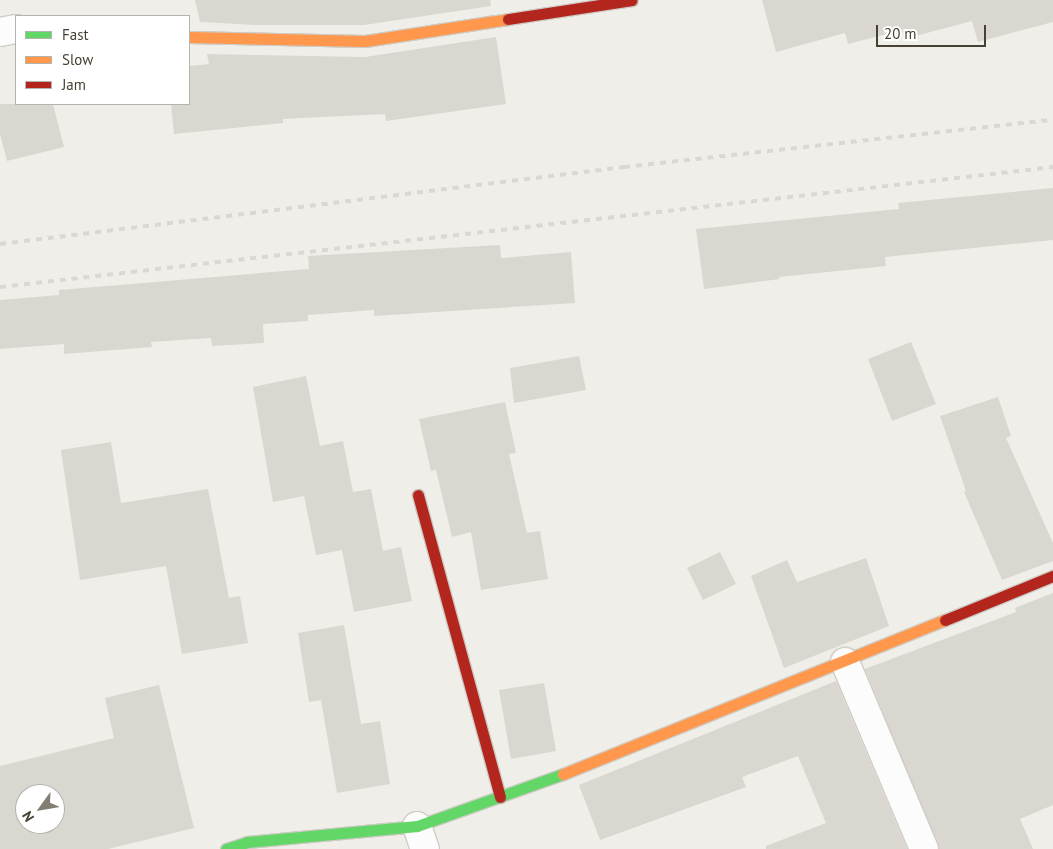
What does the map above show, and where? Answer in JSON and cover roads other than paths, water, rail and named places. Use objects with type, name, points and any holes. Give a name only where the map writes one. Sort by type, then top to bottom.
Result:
[{"type":"street","points":[[190,37],[256,41],[365,41],[632,0]]},
{"type":"street","points":[[0,32],[15,29]]},
{"type":"street","points":[[418,495],[500,797]]},
{"type":"street","points":[[226,849],[247,842],[421,838],[500,797],[845,662],[1053,576]]},
{"type":"street","points":[[845,662],[924,849]]},
{"type":"railway","points":[[0,244],[624,167],[1053,120]]},
{"type":"railway","points":[[0,287],[1053,167]]}]
